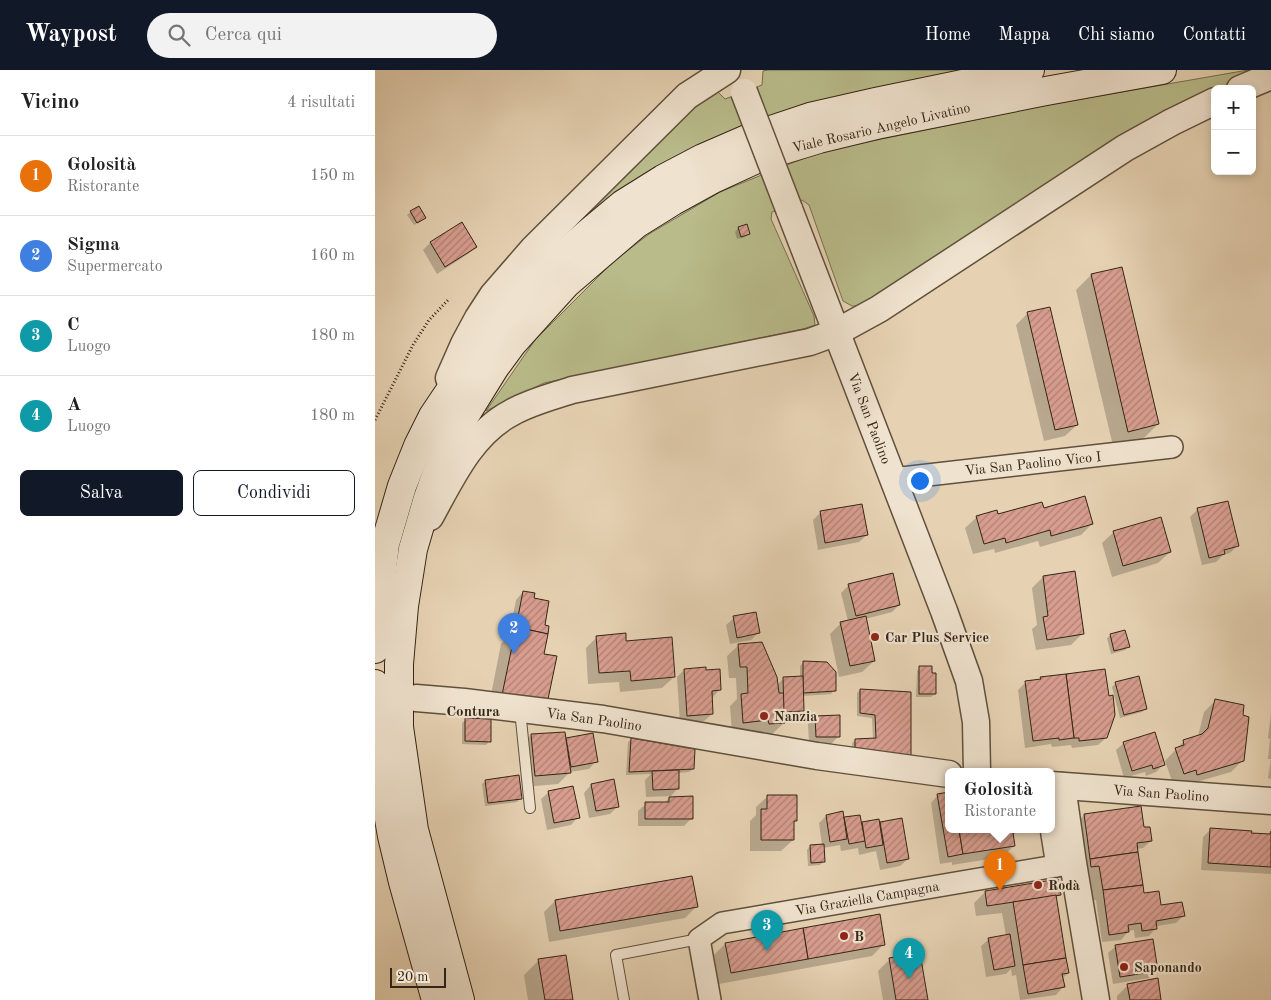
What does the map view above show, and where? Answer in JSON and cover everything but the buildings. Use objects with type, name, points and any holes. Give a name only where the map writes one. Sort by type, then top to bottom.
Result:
[{"type":"main road","name":"Viale Rosario Angelo Livatino","points":[[375,649],[385,544],[402,486],[433,416],[476,352],[510,309],[551,266],[587,234],[623,204],[663,179],[703,158],[756,135],[810,117],[1030,70]]},
{"type":"main road","name":"Viale Rosario Angelo Livatino","points":[[460,1000],[414,830],[399,727],[399,664],[404,606],[413,549],[428,498],[456,430],[495,367],[512,344],[567,282],[636,224],[713,179],[763,156],[819,139],[881,124],[1162,70]]},
{"type":"main road","points":[[375,684],[379,746],[392,836],[436,1000]]},
{"type":"street","points":[[433,416],[464,344],[493,295],[533,249],[687,96],[727,70]]},
{"type":"street","points":[[1250,85],[1271,76]]},
{"type":"street","name":"Via San Paolino","points":[[740,81],[969,680],[976,722],[977,768]]},
{"type":"street","points":[[413,549],[457,467],[476,441],[495,422],[511,412],[572,390],[810,342],[837,332],[888,304],[1125,148],[1211,103]]},
{"type":"street","name":"Via San Paolino Vico I","points":[[893,479],[1172,447]]},
{"type":"street","name":"Via San Paolino","points":[[416,698],[603,719],[817,756],[945,773]]},
{"type":"street","points":[[1057,786],[1065,864],[1096,1000]]},
{"type":"street","name":"Via San Paolino","points":[[1057,786],[1271,801]]},
{"type":"street","points":[[1053,833],[1065,864]]},
{"type":"street","name":"Via Graziella Campagna","points":[[699,939],[722,923],[1065,864]]},
{"type":"street","points":[[699,939],[710,1000]]},
{"type":"lane","points":[[520,709],[530,808]]},
{"type":"lane","points":[[624,1000],[616,955],[699,939]]},
{"type":"path","points":[[375,420],[413,345],[429,320],[449,299]]},
{"type":"green space","points":[[975,70],[805,104],[751,122],[698,146],[523,270],[686,106],[716,90],[725,99],[762,85],[763,71]]},
{"type":"green space","points":[[1248,70],[1258,70],[1226,85],[1211,85],[1211,93],[861,306],[852,306],[843,301],[809,205],[802,200],[772,212],[771,219],[814,316],[815,325],[544,383],[486,411],[535,340],[614,261],[649,234],[720,192],[823,151],[1047,105]]},
{"type":"place","name":"Car Plus Service","points":[[875,637]]},
{"type":"place","name":"Sigma","points":[[514,654]]},
{"type":"place","name":"Nanzia","points":[[764,716]]},
{"type":"place","name":"Rodà","points":[[1038,885]]},
{"type":"place","name":"Golosità","points":[[1000,891]]},
{"type":"place","name":"B","points":[[844,936]]},
{"type":"place","name":"C","points":[[767,951]]},
{"type":"place","name":"Saponando","points":[[1124,967]]},
{"type":"place","name":"A","points":[[909,979]]},
{"type":"district","name":"Contura","points":[[473,711]]}]
